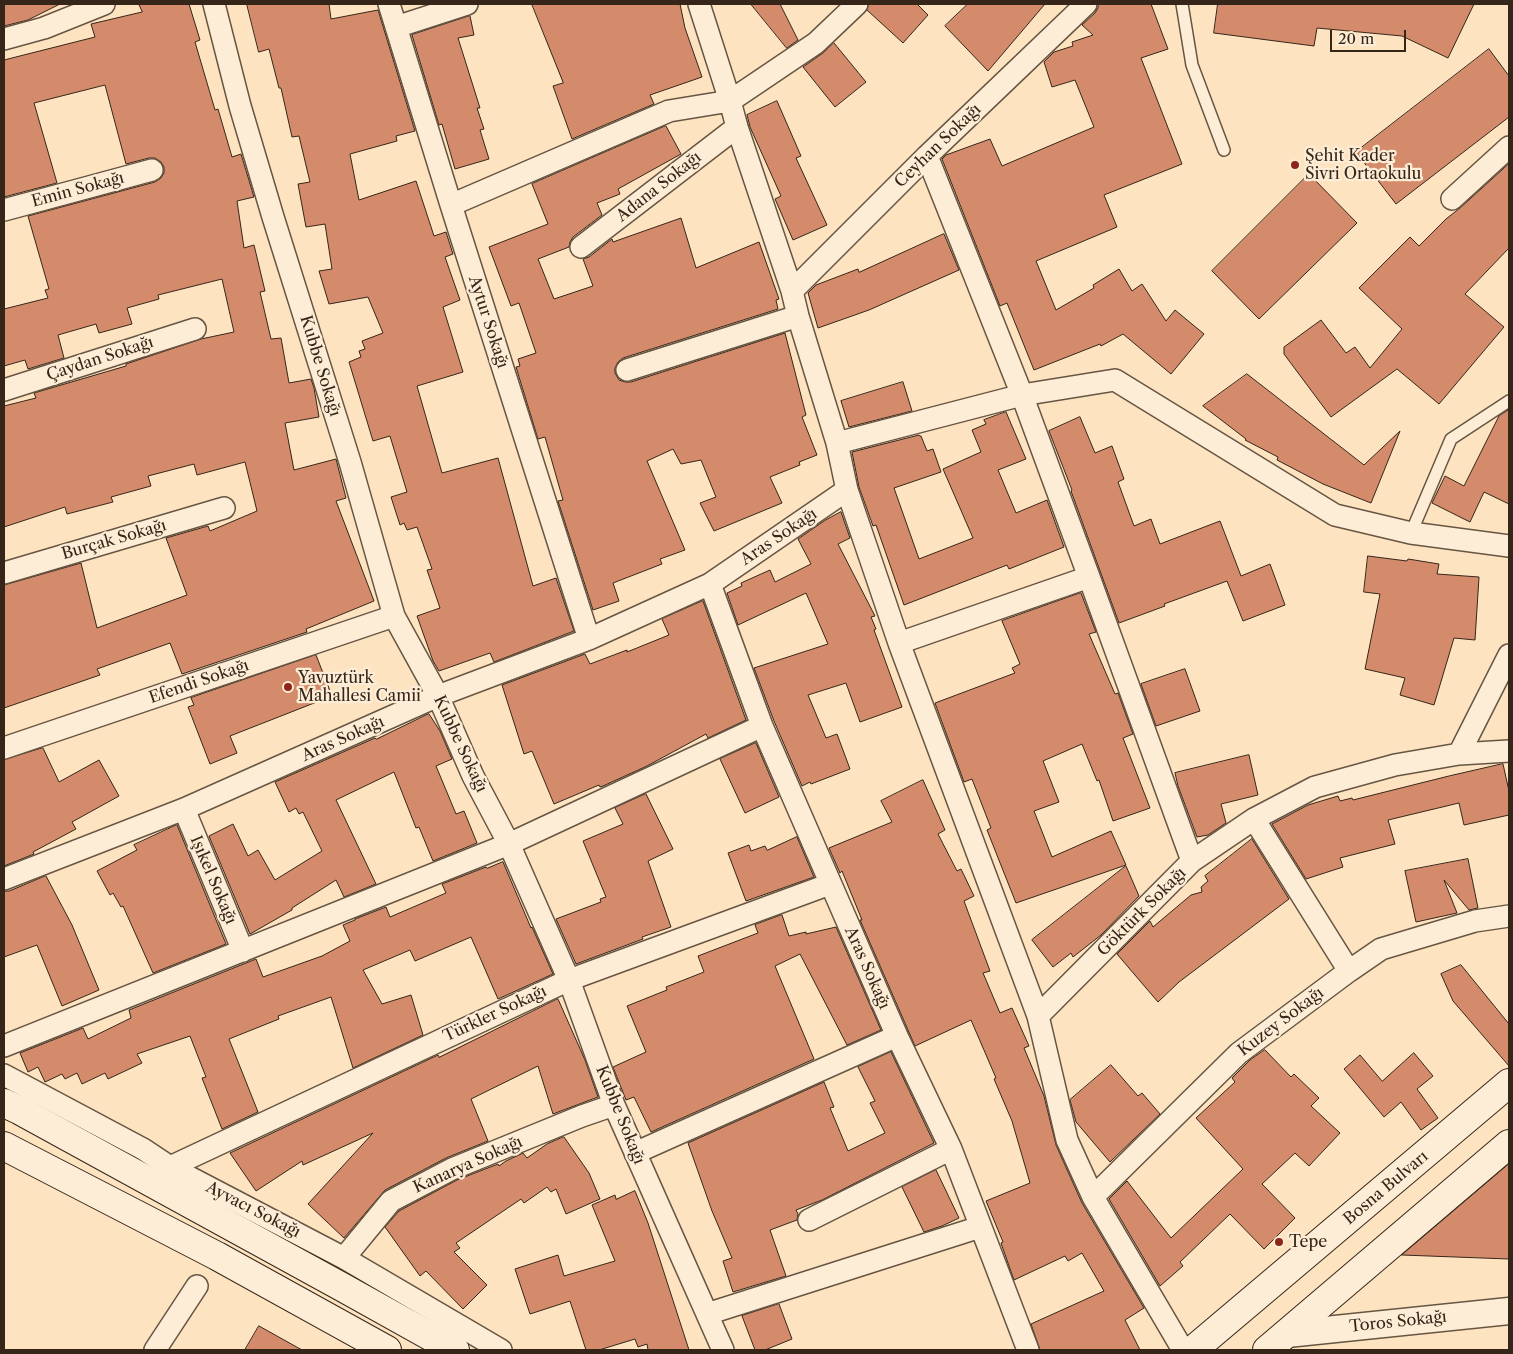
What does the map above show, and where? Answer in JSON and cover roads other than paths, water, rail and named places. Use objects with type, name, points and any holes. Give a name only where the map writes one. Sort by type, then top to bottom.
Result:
[{"type":"main road","name":"Bosna Bulvarı","points":[[1194,1350],[1509,1083]]},
{"type":"main road","points":[[4,1103],[28,1114],[455,1350]]},
{"type":"main road","points":[[1277,1342],[1509,1144]]},
{"type":"main road","points":[[4,1146],[217,1256],[387,1350]]},
{"type":"street","points":[[4,39],[44,28],[104,4]]},
{"type":"street","name":"Kubbe Sokağı","points":[[214,4],[246,125],[350,462],[394,616],[438,696],[473,776],[509,844],[569,980],[614,1105],[723,1350]]},
{"type":"street","name":"Aytur Sokağı","points":[[389,4],[589,640]]},
{"type":"street","points":[[396,27],[467,4]]},
{"type":"street","points":[[699,4],[730,101],[736,127],[792,291],[837,443],[848,490],[899,643],[1038,1016],[1067,1140],[1093,1197],[1183,1350]]},
{"type":"street","points":[[451,205],[669,112],[730,101],[816,43],[857,4]]},
{"type":"street","name":"Ceyhan Sokağı","points":[[792,291],[927,156],[1086,4]]},
{"type":"street","name":"Adana Sokağı","points":[[580,247],[736,127]]},
{"type":"street","points":[[1452,198],[1509,147]]},
{"type":"street","points":[[927,156],[1022,395],[1192,862]]},
{"type":"street","name":"Emin Sokağı","points":[[4,210],[152,170]]},
{"type":"street","points":[[627,370],[798,316]]},
{"type":"street","name":"Çaydan Sokağı","points":[[4,390],[195,329]]},
{"type":"street","points":[[837,443],[1022,395],[1115,380],[1335,515],[1411,533],[1509,546]]},
{"type":"street","name":"Aras Sokağı","points":[[4,880],[184,809],[438,696],[589,640],[710,584],[848,490]]},
{"type":"street","name":"Burçak Sokağı","points":[[4,573],[224,508]]},
{"type":"street","points":[[899,643],[1089,577]]},
{"type":"street","name":"Aras Sokağı","points":[[710,584],[762,726],[897,1036],[951,1149],[1028,1350]]},
{"type":"street","name":"Efendi Sokağı","points":[[4,748],[394,616]]},
{"type":"street","points":[[1459,754],[1509,655]]},
{"type":"street","points":[[4,1046],[509,844],[762,726]]},
{"type":"street","name":"Göktürk Sokağı","points":[[1038,1016],[1192,862],[1254,819],[1315,787],[1396,765],[1459,754],[1509,751]]},
{"type":"street","name":"Işıkel Sokağı","points":[[184,809],[243,951]]},
{"type":"street","points":[[1254,819],[1349,971]]},
{"type":"street","name":"Türkler Sokağı","points":[[170,1167],[569,980],[830,884]]},
{"type":"street","name":"Kuzey Sokağı","points":[[1093,1197],[1239,1054],[1381,949],[1475,921],[1509,916]]},
{"type":"street","points":[[635,1153],[897,1036]]},
{"type":"street","name":"Ayvacı Sokağı","points":[[4,1074],[143,1149],[170,1167],[344,1258],[501,1350]]},
{"type":"street","name":"Kanarya Sokağı","points":[[344,1258],[391,1201],[452,1169],[582,1116],[614,1105]]},
{"type":"street","points":[[809,1220],[951,1149]]},
{"type":"street","points":[[707,1314],[980,1228]]},
{"type":"street","points":[[155,1350],[197,1286]]},
{"type":"street","name":"Toros Sokağı","points":[[1277,1342],[1509,1311]]},
{"type":"lane","points":[[1182,4],[1192,65],[1224,150]]},
{"type":"lane","points":[[1411,533],[1451,439],[1509,401]]},
{"type":"place","name":"Şehit Kader Sivri Ortaokulu","points":[[1295,165]]},
{"type":"place","name":"Yavuztürk Mahallesi Camii","points":[[288,687]]},
{"type":"place","name":"Tepe","points":[[1279,1242]]}]
